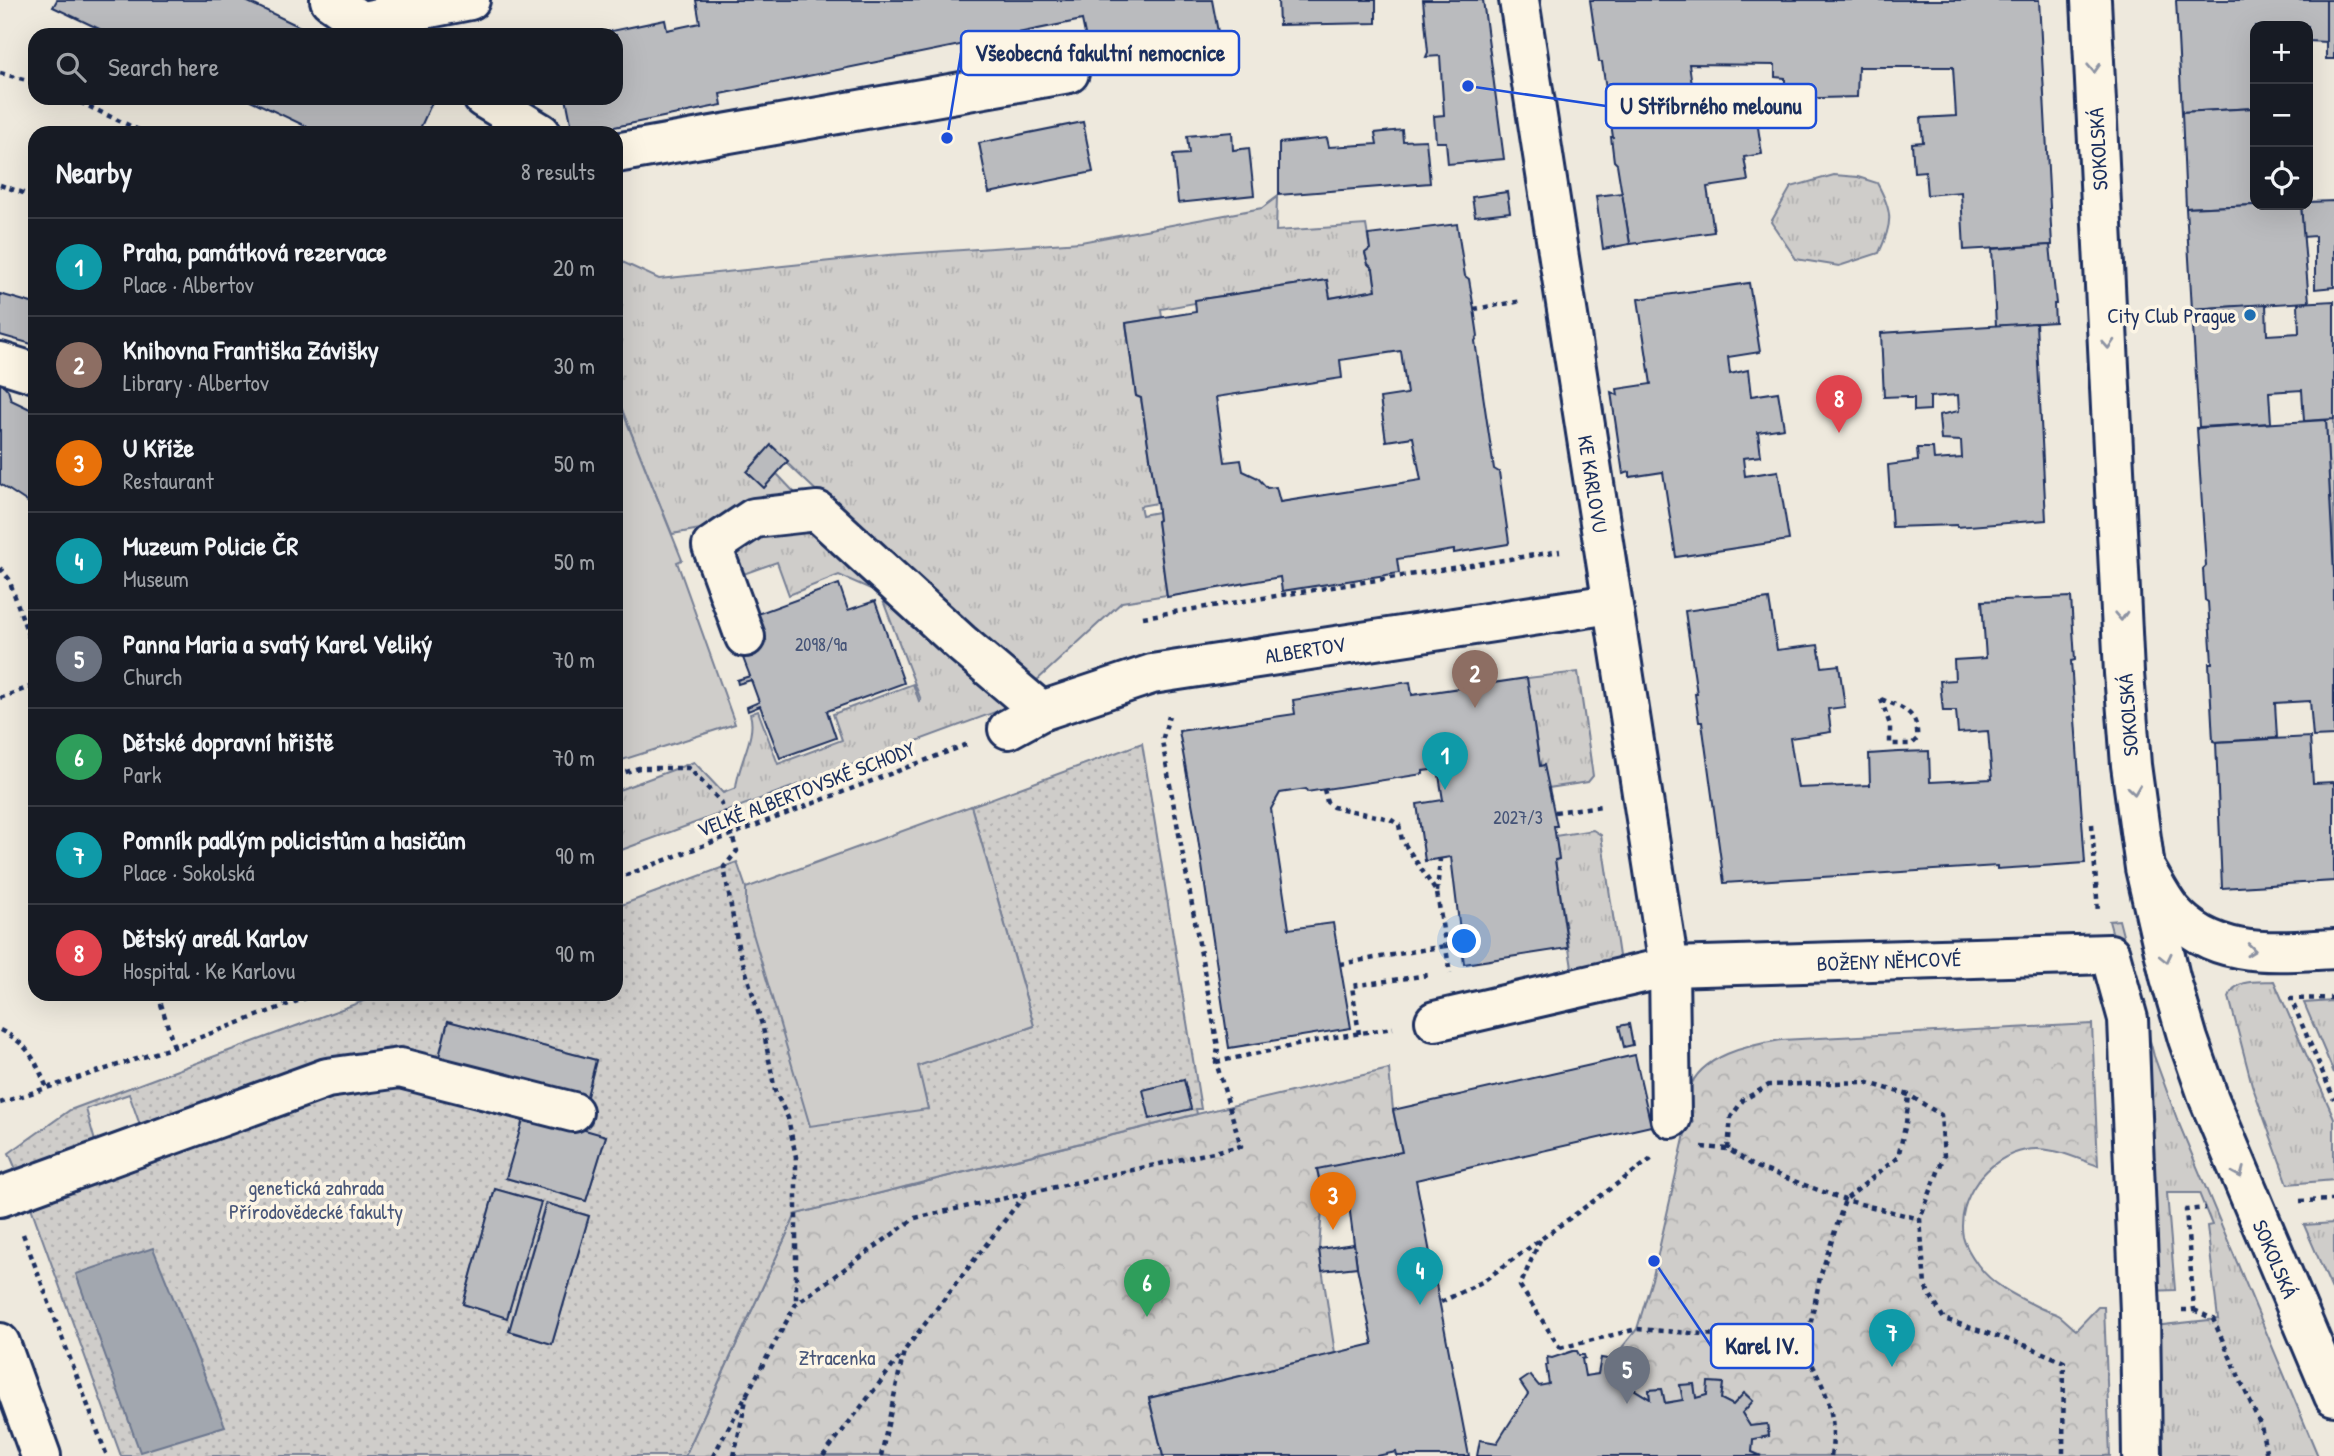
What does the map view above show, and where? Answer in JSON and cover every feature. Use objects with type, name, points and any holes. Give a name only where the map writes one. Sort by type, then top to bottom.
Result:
[{"type":"street","points":[[356,19],[470,0]]},
{"type":"street","name":"KE KARLOVU","points":[[1519,0],[1669,967],[1671,1131]]},
{"type":"street","name":"SOKOLSKÁ","points":[[2091,0],[2124,673],[2131,765],[2145,868],[2170,977],[2208,1099],[2334,1396]]},
{"type":"street","points":[[623,152],[1069,73]]},
{"type":"street","points":[[495,105],[529,126]]},
{"type":"street","points":[[0,362],[28,371]]},
{"type":"street","points":[[745,636],[712,545],[754,518],[817,511],[961,643],[1041,710]]},
{"type":"street","name":"ALBERTOV","points":[[1008,729],[1041,710],[1152,674],[1611,604]]},
{"type":"street","points":[[2145,868],[2169,908],[2184,924],[2220,944],[2260,952],[2334,949]]},
{"type":"street","name":"BOŽENY NĚMCOVÉ","points":[[1435,1021],[1669,967],[2110,954],[2128,1019],[2140,1312],[2142,1456]]},
{"type":"street","points":[[4,1196],[327,1079],[388,1069],[400,1068],[573,1112]]},
{"type":"street","points":[[0,1343],[41,1456]]},
{"type":"path","points":[[0,73],[28,80]]},
{"type":"path","points":[[86,105],[130,126]]},
{"type":"path","points":[[0,185],[28,195]]},
{"type":"path","points":[[1474,309],[1534,299]]},
{"type":"path","points":[[1143,617],[1569,549]]},
{"type":"path","points":[[0,568],[9,579],[28,635]]},
{"type":"path","points":[[0,698],[28,688]]},
{"type":"path","points":[[1881,699],[1907,710],[1917,726],[1917,739],[1912,744],[1899,744],[1890,744],[1890,725],[1881,699]]},
{"type":"path","points":[[713,1456],[796,1304],[915,1218],[1241,1146],[1216,1062],[1218,1047],[1162,741],[1170,712]]},
{"type":"path","name":"VELKÉ ALBERTOVSKÉ SCHODY","points":[[623,876],[1008,729]]},
{"type":"path","points":[[1898,752],[1899,744]]},
{"type":"path","points":[[623,773],[639,768],[690,768],[721,802],[732,835],[737,851],[724,867],[736,934],[763,1028],[775,1091],[788,1118],[796,1157],[796,1304]]},
{"type":"path","points":[[1324,789],[1327,802],[1333,807],[1390,818],[1399,825],[1402,840],[1437,893]]},
{"type":"path","points":[[1555,812],[1609,805]]},
{"type":"path","points":[[1440,859],[1437,893],[1450,973],[1462,971]]},
{"type":"path","points":[[1340,964],[1445,946]]},
{"type":"path","points":[[1359,1034],[1352,986],[1401,978]]},
{"type":"path","points":[[2334,998],[2291,999],[2334,1099]]},
{"type":"path","points":[[160,1001],[174,1047]]},
{"type":"path","points":[[0,1104],[174,1047],[297,1001]]},
{"type":"path","points":[[1216,1062],[1435,1021]]},
{"type":"path","points":[[0,1030],[18,1039],[35,1060],[47,1088]]},
{"type":"path","points":[[1728,1149],[1731,1117],[1743,1100],[1769,1085],[1864,1082],[1909,1095],[1941,1115],[1944,1156],[1920,1219],[1925,1286],[1944,1319],[2027,1346],[2064,1362],[2061,1456]]},
{"type":"path","points":[[1831,1456],[1835,1432],[1824,1385],[1805,1351],[1820,1278],[1845,1200],[1898,1157],[1909,1095]]},
{"type":"path","points":[[1441,1302],[1482,1282],[1540,1240],[1671,1131],[1728,1149],[1754,1166],[1845,1200],[1920,1219]]},
{"type":"path","points":[[823,1456],[1026,1192]]},
{"type":"path","points":[[4,1196],[107,1456]]},
{"type":"path","points":[[2298,1201],[2334,1200]]},
{"type":"path","points":[[2192,1288],[2186,1210],[2205,1208]]},
{"type":"path","points":[[1540,1240],[1520,1286],[1562,1355]]},
{"type":"path","points":[[2194,1310],[2213,1319],[2261,1426],[2267,1456]]},
{"type":"path","points":[[1560,1348],[1637,1329],[1716,1335],[1805,1351]]},
{"type":"path","points":[[881,1456],[904,1351]]},
{"type":"path","points":[[734,1456],[749,1388]]},
{"type":"green space","points":[[1834,175],[1858,177],[1877,183],[1886,202],[1889,218],[1887,233],[1879,253],[1839,266],[1796,259],[1771,222],[1791,187]]},
{"type":"green space","points":[[1277,197],[1276,231],[1366,225],[1370,249],[1365,253],[1368,264],[1373,269],[1376,290],[1330,298],[1327,280],[1195,300],[1195,303],[1161,309],[1162,317],[1126,323],[1136,396],[1141,398],[1157,503],[1140,506],[1142,515],[1158,512],[1167,595],[1122,602],[1034,683],[987,653],[772,446],[747,472],[764,487],[777,474],[794,492],[794,496],[706,528],[672,534],[623,412],[623,262],[659,279],[888,255],[1081,242],[1262,208]]},
{"type":"green space","points":[[623,412],[682,560],[677,562],[735,724],[623,760]]},
{"type":"green space","points":[[2334,419],[2334,573],[2326,420]]},
{"type":"green space","points":[[760,523],[818,532],[1009,707],[623,849],[623,788],[694,762],[723,793],[736,788],[751,731],[750,714],[758,711],[778,764],[842,740],[833,714],[913,684],[919,701],[921,700],[880,593],[839,575],[789,595],[777,562],[738,576],[729,550]]},
{"type":"green space","points":[[1578,672],[1593,776],[1588,782],[1548,788],[1544,766],[1540,766],[1527,678]]},
{"type":"green space","name":"genetická zahrada Přírodovědecké fakulty","points":[[1142,743],[1201,1109],[1196,1109],[1197,1114],[796,1214],[685,1456],[121,1456],[9,1153],[70,1110],[363,1001],[623,1001],[623,904],[737,862],[746,888],[746,910],[928,1109],[917,1066],[1034,1026],[971,806]],"holes":[[[448,1021],[596,1060],[586,1100],[438,1061]],[[1184,1080],[1191,1109],[1150,1118]],[[129,1094],[141,1128],[96,1145],[86,1109]],[[606,1136],[586,1201],[506,1178]],[[495,1189],[540,1202],[507,1317],[463,1304]],[[545,1204],[589,1216],[552,1344],[509,1331]]]},
{"type":"green space","points":[[971,806],[1034,1026],[918,1066],[928,1109],[810,1126],[746,910],[746,888]]},
{"type":"green space","points":[[1593,830],[1601,835],[1619,956],[1612,964],[1572,968],[1555,860],[1559,859],[1555,836]]},
{"type":"green space","points":[[2119,920],[2154,1056],[2177,1119],[2318,1456],[2157,1456],[2154,1326],[2218,1319],[2207,1226],[2212,1225],[2199,1193],[2167,1193],[2175,1290],[2149,1291],[2139,1028],[2109,921]]},
{"type":"green space","points":[[2274,981],[2334,1118],[2334,1180],[2288,1184],[2252,1085],[2229,997],[2236,987],[2242,984]]},
{"type":"green space","points":[[2333,1001],[2334,1005],[2334,1073],[2304,1003]]},
{"type":"green space","points":[[2092,1024],[2098,1166],[2044,1149],[2012,1154],[1999,1161],[1977,1182],[1964,1208],[1962,1223],[1964,1240],[1974,1259],[1991,1279],[2006,1290],[2058,1315],[2076,1330],[2098,1307],[2104,1307],[2110,1456],[1761,1456],[1752,1452],[1753,1439],[1769,1436],[1767,1424],[1750,1426],[1742,1413],[1753,1401],[1745,1393],[1733,1405],[1721,1399],[1723,1383],[1709,1382],[1707,1395],[1696,1398],[1694,1384],[1680,1386],[1683,1400],[1665,1403],[1662,1389],[1649,1390],[1650,1399],[1611,1375],[1616,1355],[1637,1329],[1653,1276],[1687,1125],[1693,1123],[1692,1118],[1687,1118],[1689,1090],[1704,1068],[1741,1049],[1781,1040]]},
{"type":"green space","name":"Ztracenka","points":[[1389,1069],[1393,1110],[1402,1152],[1317,1170],[1323,1196],[1319,1249],[1335,1353],[1149,1398],[1163,1456],[685,1456],[796,1214]]},
{"type":"green space","points":[[2334,1223],[2334,1294],[2304,1225]]},
{"type":"shaded area","points":[[153,1248],[225,1426],[140,1452],[76,1274]]},
{"type":"building","points":[[57,0],[244,0],[302,28],[97,28],[53,7]]},
{"type":"building","points":[[696,0],[1212,0],[1218,32],[1090,58],[1082,20],[720,94],[722,105],[619,126],[572,126],[567,105],[623,105],[623,29],[665,20],[667,30],[700,23]]},
{"type":"building","points":[[1278,0],[1376,0],[1376,23],[1279,25]]},
{"type":"building","points":[[1423,0],[1483,0],[1504,159],[1448,164],[1446,142],[1436,142],[1434,116],[1444,115],[1440,56],[1426,57],[1428,52]]},
{"type":"building","points":[[1590,0],[2039,0],[2052,245],[1964,250],[1961,192],[1927,195],[1925,171],[1914,172],[1912,143],[1923,142],[1921,118],[1956,116],[1953,67],[1858,67],[1857,97],[1785,99],[1785,78],[1775,77],[1775,65],[1689,64],[1694,99],[1734,93],[1738,116],[1756,114],[1762,154],[1744,157],[1748,181],[1707,187],[1714,232],[1630,244],[1617,164],[1614,161],[1602,62],[1599,62]]},
{"type":"building","points":[[2176,0],[2326,0],[2326,42],[2313,41],[2313,21],[2250,21],[2250,108],[2182,112]]},
{"type":"building","points":[[2326,0],[2334,0],[2334,59],[2326,59]]},
{"type":"building","points":[[261,105],[431,105],[421,126],[305,126]]},
{"type":"building","points":[[2250,108],[2250,205],[2186,208],[2182,112]]},
{"type":"building","points":[[1083,122],[1093,172],[989,193],[979,143]]},
{"type":"building","points":[[1402,130],[1403,141],[1426,140],[1430,183],[1279,195],[1279,143],[1327,138],[1329,147],[1377,144],[1375,133]]},
{"type":"building","points":[[1232,132],[1233,150],[1249,148],[1254,195],[1178,203],[1173,155],[1189,154],[1187,136]]},
{"type":"building","points":[[1507,192],[1510,212],[1475,216],[1472,197]]},
{"type":"building","points":[[1622,193],[1630,244],[1603,249],[1596,196]]},
{"type":"building","points":[[2334,201],[2334,287],[2315,289],[2315,236],[2303,237],[2301,210],[2313,210],[2313,202]]},
{"type":"building","points":[[2250,205],[2250,210],[2301,210],[2309,302],[2192,309],[2186,208]]},
{"type":"building","points":[[1457,224],[1465,276],[1469,279],[1474,309],[1478,336],[1475,341],[1494,469],[1499,472],[1508,544],[1397,559],[1399,573],[1282,591],[1280,577],[1167,597],[1157,503],[1141,398],[1136,396],[1126,323],[1196,312],[1195,300],[1327,280],[1330,298],[1376,290],[1373,269],[1368,264],[1365,253],[1370,249],[1368,235]],"holes":[[[1401,351],[1407,394],[1380,398],[1386,441],[1413,437],[1421,480],[1280,502],[1276,487],[1267,488],[1258,478],[1243,471],[1241,460],[1225,462],[1216,397],[1342,378],[1340,360]]]},
{"type":"building","points":[[2050,245],[2056,304],[2055,322],[1996,326],[1992,249]]},
{"type":"building","points":[[1749,283],[1760,352],[1728,357],[1730,374],[1748,370],[1751,396],[1778,392],[1784,428],[1758,432],[1761,456],[1743,458],[1745,476],[1778,471],[1789,540],[1676,557],[1663,472],[1630,477],[1630,472],[1623,474],[1611,392],[1618,395],[1617,389],[1651,384],[1638,299]]},
{"type":"building","points":[[0,294],[28,302],[28,343],[0,335]]},
{"type":"building","points":[[2334,301],[2334,419],[2304,421],[2302,390],[2269,392],[2271,423],[2199,427],[2192,309],[2266,304],[2267,335],[2299,333],[2298,303]]},
{"type":"building","points":[[2036,323],[2046,520],[1957,527],[1892,527],[1888,465],[1918,461],[1917,448],[1933,448],[1934,460],[1962,458],[1961,441],[1941,440],[1939,415],[1959,411],[1958,395],[1930,397],[1930,410],[1914,411],[1914,398],[1884,397],[1881,333]]},
{"type":"building","points":[[0,381],[8,390],[11,400],[28,408],[28,502],[0,484]]},
{"type":"building","points":[[2326,420],[2334,573],[2334,736],[2313,737],[2310,701],[2275,703],[2277,738],[2213,741],[2209,663],[2212,663],[2203,569],[2206,566],[2197,428]]},
{"type":"building","points":[[771,445],[788,461],[764,488],[747,472]]},
{"type":"building","points":[[839,584],[848,610],[875,601],[904,683],[827,711],[836,738],[780,758],[760,706],[748,711],[747,707],[759,702],[751,680],[738,684],[737,680],[750,676],[740,650],[766,640],[757,614]]},
{"type":"building","points":[[2071,597],[2075,660],[2071,661],[2085,863],[1724,883],[1685,611],[1769,599],[1777,650],[1818,645],[1822,667],[1839,665],[1845,707],[1828,709],[1831,732],[1790,738],[1798,788],[1870,785],[1869,754],[1898,752],[1929,751],[1930,782],[1992,779],[1988,731],[1958,733],[1956,711],[1943,711],[1940,681],[1955,680],[1954,660],[1986,658],[1982,601]]},
{"type":"building","points":[[1527,678],[1540,766],[1544,765],[1557,826],[1554,826],[1559,859],[1555,860],[1568,948],[1464,964],[1451,857],[1425,861],[1417,804],[1443,800],[1438,769],[1423,771],[1423,774],[1307,792],[1306,789],[1280,793],[1271,809],[1289,929],[1333,923],[1351,1028],[1229,1048],[1196,825],[1179,731],[1295,714],[1293,700],[1387,685],[1410,682],[1412,695]]},
{"type":"building","points":[[2310,737],[2313,783],[2334,782],[2334,881],[2222,888],[2216,742]]},
{"type":"building","points":[[448,1021],[596,1060],[586,1100],[438,1061]]},
{"type":"building","points":[[1629,1024],[1633,1045],[1624,1047],[1619,1026]]},
{"type":"building","points":[[1635,1055],[1651,1126],[1416,1180],[1469,1456],[1397,1456],[1396,1452],[1377,1456],[1163,1456],[1149,1398],[1373,1344],[1357,1267],[1348,1197],[1329,1200],[1323,1196],[1317,1169],[1402,1152],[1393,1110]]},
{"type":"building","points":[[1184,1080],[1191,1109],[1150,1119],[1143,1090]]},
{"type":"building","points":[[525,1113],[606,1136],[586,1201],[506,1178]]},
{"type":"building","points":[[495,1189],[541,1202],[507,1318],[463,1304]]},
{"type":"building","points":[[546,1203],[589,1216],[552,1344],[509,1331]]},
{"type":"building","points":[[1354,1244],[1357,1267],[1322,1271],[1319,1249]]},
{"type":"building","points":[[1573,1351],[1584,1355],[1585,1358],[1582,1359],[1585,1376],[1598,1374],[1601,1358],[1614,1360],[1611,1375],[1650,1399],[1649,1390],[1662,1389],[1665,1403],[1683,1400],[1680,1385],[1694,1384],[1696,1398],[1707,1395],[1708,1382],[1723,1383],[1721,1399],[1733,1405],[1744,1393],[1753,1401],[1742,1413],[1750,1426],[1767,1424],[1769,1436],[1753,1439],[1752,1452],[1761,1456],[1477,1456],[1480,1440],[1497,1443],[1528,1394],[1520,1382],[1530,1375],[1539,1386],[1549,1384],[1547,1357]]},
{"type":"place","name":"U Stříbrného melounu","points":[[1468,86]]},
{"type":"place","name":"Všeobecná fakultní nemocnice","points":[[947,138]]},
{"type":"place","name":"City Club Prague","points":[[2250,315]]},
{"type":"place","name":"Dětský areál Karlov","points":[[1839,433]]},
{"type":"place","name":"Knihovna Františka Závišky","points":[[1475,708]]},
{"type":"place","name":"Praha, památková rezervace","points":[[1445,790]]},
{"type":"place","name":"U Kříže","points":[[1333,1230]]},
{"type":"place","name":"Karel IV.","points":[[1654,1261]]},
{"type":"place","name":"Muzeum Policie ČR","points":[[1420,1305]]},
{"type":"place","name":"Dětské dopravní hřiště","points":[[1147,1317]]},
{"type":"place","name":"Pomník padlým policistům a hasičům","points":[[1892,1367]]},
{"type":"place","name":"Panna Maria a svatý Karel Veliký","points":[[1627,1404]]}]
